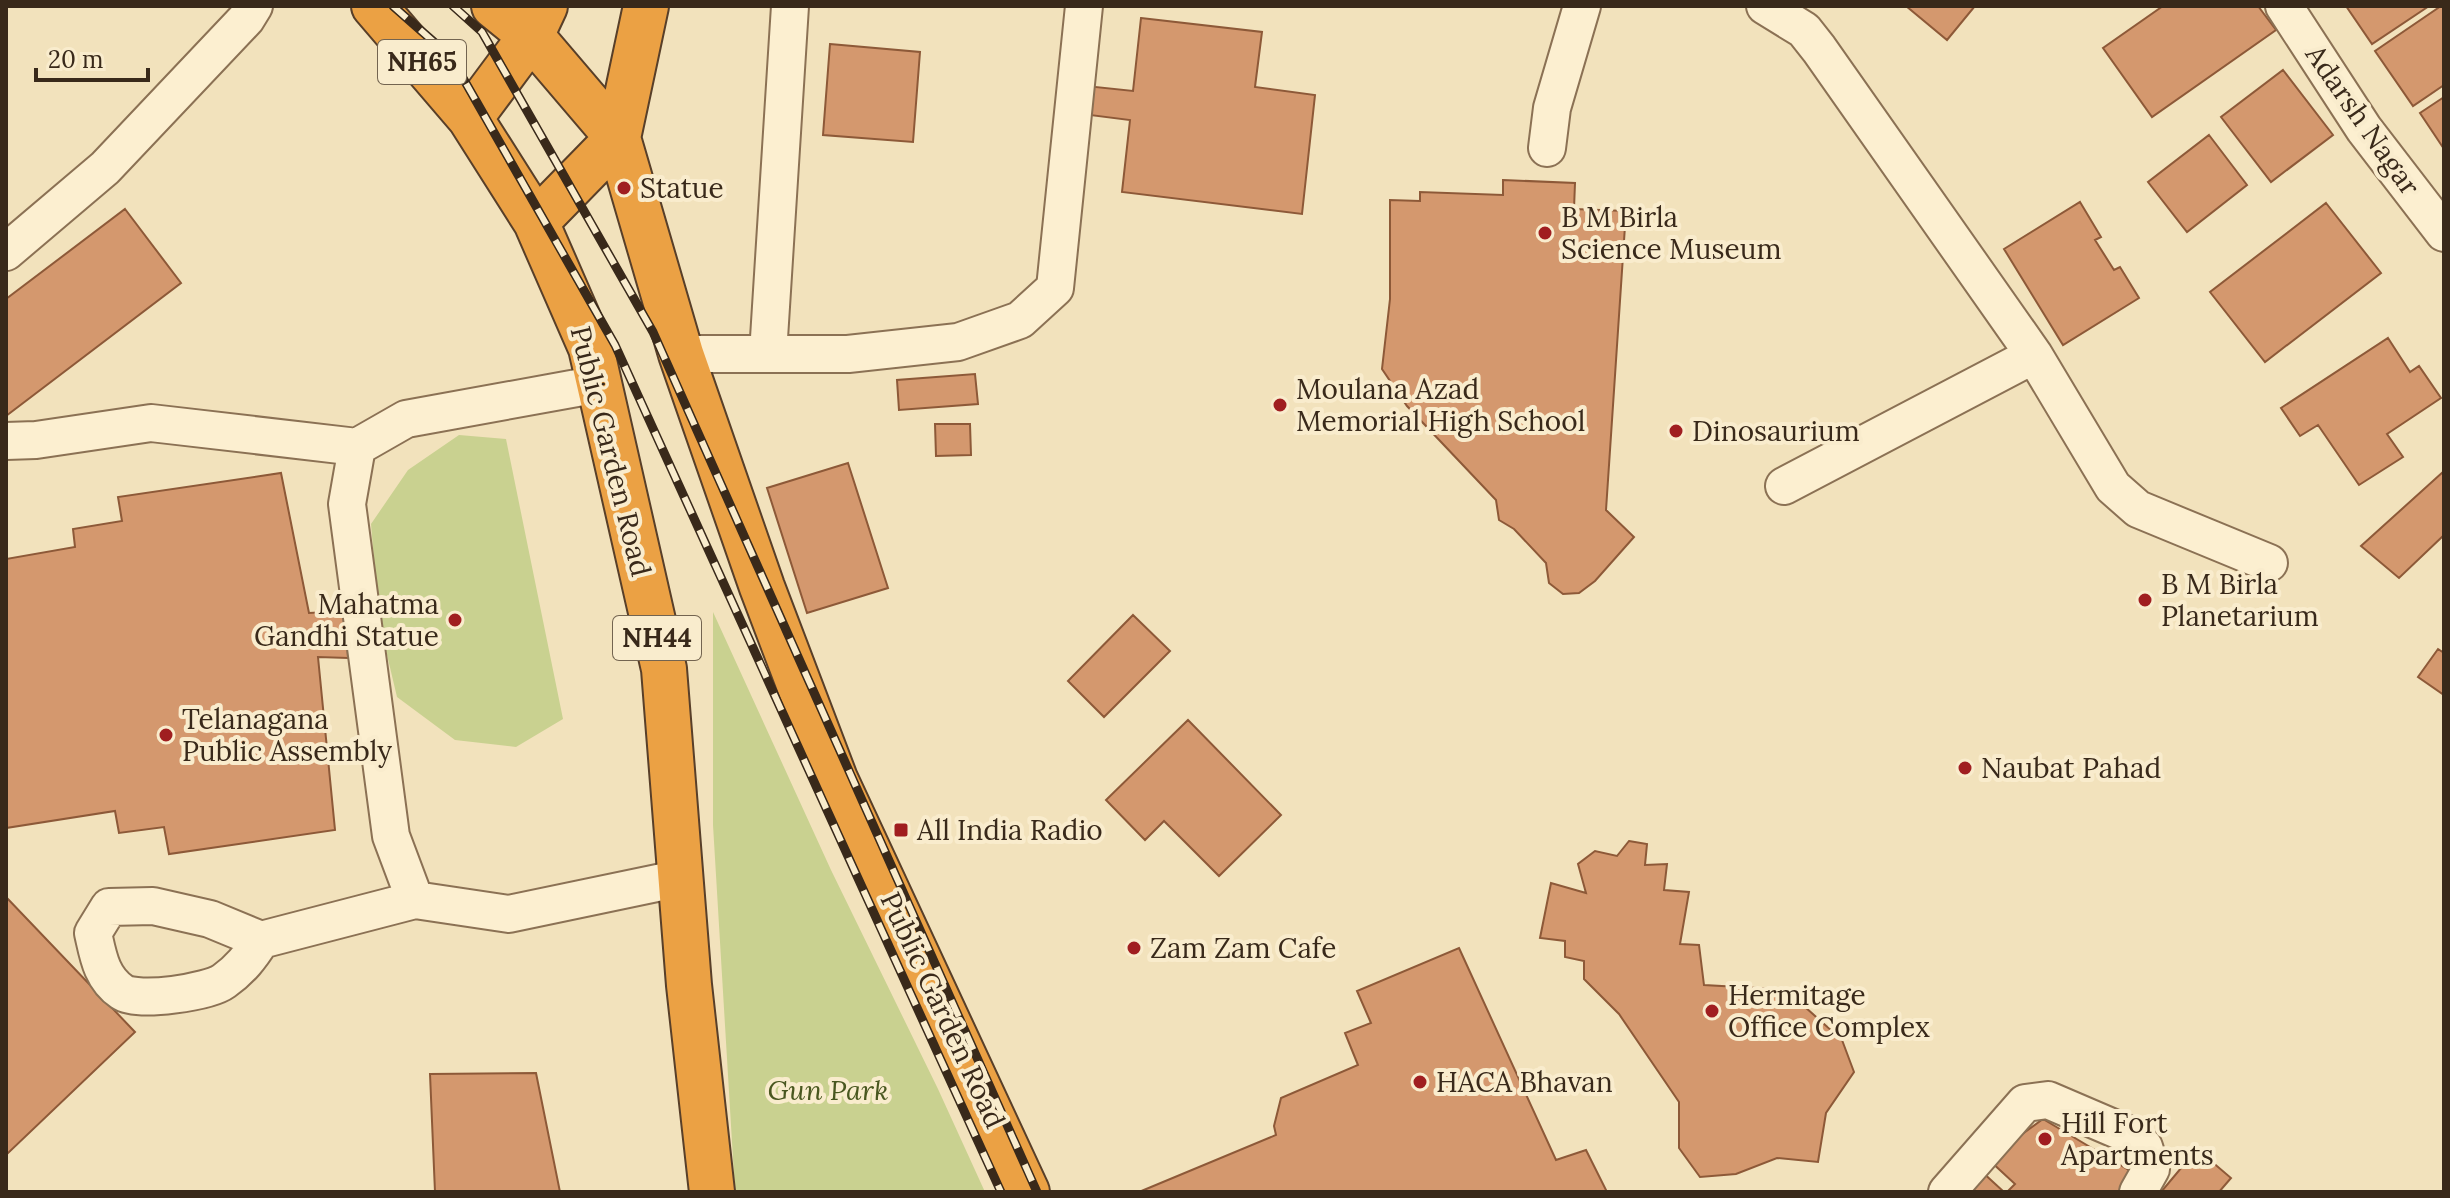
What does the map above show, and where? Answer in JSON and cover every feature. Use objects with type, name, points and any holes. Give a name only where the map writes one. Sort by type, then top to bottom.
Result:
[{"type":"highway","name":"NH65","points":[[374,6],[470,118]]},
{"type":"highway","points":[[494,6],[538,21],[618,138]]},
{"type":"highway","points":[[536,222],[618,138],[646,6]]},
{"type":"highway","points":[[470,118],[538,21]]},
{"type":"highway","name":"Public Garden Road","points":[[470,118],[536,222],[591,348],[664,669],[712,1192]]},
{"type":"highway","name":"Public Garden Road","points":[[618,138],[681,354],[762,587],[835,779],[1027,1192]]},
{"type":"street","points":[[6,252],[105,168],[246,19],[254,6]]},
{"type":"street","points":[[768,354],[790,6]]},
{"type":"street","points":[[681,354],[848,354],[958,342],[1020,320],[1055,288],[1084,6]]},
{"type":"street","points":[[1547,148],[1552,108],[1582,6]]},
{"type":"street","points":[[1765,6],[1804,30],[1819,49],[2034,355],[2113,487],[2138,509],[2269,563]]},
{"type":"street","name":"Adarsh Nagar","points":[[2284,6],[2364,129],[2444,233]]},
{"type":"street","points":[[1784,486],[2034,355]]},
{"type":"street","points":[[6,441],[151,423],[357,447],[406,419],[599,384]]},
{"type":"street","points":[[357,447],[347,504],[391,836],[415,900]]},
{"type":"street","points":[[261,940],[415,900],[509,914],[681,878]]},
{"type":"street","points":[[1947,1192],[2025,1103],[2048,1100],[2125,1133],[2144,1147],[2151,1169],[2138,1192]]},
{"type":"green space","points":[[459,435],[506,439],[563,719],[516,747],[455,740],[397,697],[379,621],[371,524],[408,470]]},
{"type":"green space","name":"Gun Park","points":[[713,612],[831,870],[985,1192],[735,1192],[713,825]]},
{"type":"building","points":[[1906,6],[1975,6],[1947,40]]},
{"type":"building","points":[[2163,6],[2258,6],[2276,30],[2152,117],[2103,48]]},
{"type":"building","points":[[2346,6],[2429,6],[2372,44]]},
{"type":"building","points":[[2444,6],[2444,85],[2413,106],[2375,51]]},
{"type":"building","points":[[1141,18],[1262,32],[1255,87],[1315,95],[1302,214],[1122,192],[1130,120],[1074,113],[1077,85],[1133,91]]},
{"type":"building","points":[[830,44],[920,52],[913,142],[823,135]]},
{"type":"building","points":[[2283,70],[2333,135],[2271,182],[2221,117]]},
{"type":"building","points":[[2444,97],[2444,149],[2420,113]]},
{"type":"building","points":[[2209,135],[2247,185],[2187,232],[2148,182]]},
{"type":"building","points":[[1503,180],[1575,183],[1574,209],[1626,211],[1606,510],[1634,537],[1595,581],[1579,593],[1563,594],[1549,583],[1546,563],[1514,529],[1499,520],[1496,500],[1407,406],[1382,369],[1390,299],[1390,200],[1420,201],[1420,192],[1503,195]]},
{"type":"building","points":[[2080,202],[2101,237],[2095,240],[2114,270],[2120,267],[2139,298],[2063,345],[2004,249]]},
{"type":"building","points":[[2326,203],[2381,273],[2265,362],[2210,292]]},
{"type":"building","points":[[125,209],[181,283],[6,416],[6,299]]},
{"type":"building","points":[[2388,338],[2410,372],[2419,366],[2441,398],[2387,434],[2403,457],[2359,485],[2318,425],[2300,436],[2281,408]]},
{"type":"building","points":[[975,374],[978,404],[899,410],[897,380]]},
{"type":"building","points":[[935,424],[970,424],[971,455],[936,456]]},
{"type":"building","points":[[848,463],[888,588],[807,613],[767,488]]},
{"type":"building","points":[[2444,471],[2444,535],[2399,578],[2361,546]]},
{"type":"building","name":"Telanagana Public Assembly","points":[[281,473],[309,613],[346,611],[348,658],[318,657],[335,830],[169,854],[164,827],[119,833],[115,811],[6,828],[6,559],[75,547],[73,529],[122,521],[118,497]]},
{"type":"building","points":[[1133,615],[1170,651],[1104,717],[1068,681]]},
{"type":"building","points":[[2438,649],[2444,653],[2444,695],[2418,677]]},
{"type":"building","points":[[1188,720],[1281,815],[1219,876],[1164,821],[1145,840],[1106,800]]},
{"type":"building","name":"Hermitage Office Complex","points":[[1629,841],[1647,844],[1645,865],[1667,864],[1664,890],[1689,892],[1680,944],[1699,945],[1704,985],[1775,989],[1778,1003],[1805,1007],[1842,1040],[1854,1072],[1826,1113],[1818,1162],[1777,1158],[1736,1174],[1700,1177],[1679,1148],[1679,1102],[1619,1014],[1584,979],[1584,961],[1565,957],[1565,941],[1540,938],[1551,883],[1586,893],[1578,864],[1595,851],[1617,856]]},
{"type":"building","points":[[6,897],[135,1032],[6,1155]]},
{"type":"building","name":"HACA Bhavan","points":[[1459,948],[1556,1160],[1586,1150],[1607,1192],[1139,1192],[1276,1135],[1274,1126],[1281,1098],[1358,1065],[1345,1033],[1371,1023],[1357,991]]},
{"type":"building","points":[[536,1073],[560,1192],[435,1192],[430,1074]]},
{"type":"building","name":"Hill Fort Apartments","points":[[2043,1119],[2137,1175],[2122,1192],[2007,1192],[2015,1184],[1988,1159]]},
{"type":"building","points":[[2197,1149],[2231,1178],[2219,1192],[2161,1192]]},
{"type":"building","name":"Hill Fort Apartments","points":[[1980,1170],[2004,1192],[1960,1192]]},
{"type":"railway","points":[[393,6],[451,57],[615,345],[1001,1192]]},
{"type":"railway","points":[[453,6],[482,32],[653,332],[1037,1192]]},
{"type":"place","name":"Statue","points":[[624,188]]},
{"type":"place","name":"B M Birla Science Museum","points":[[1545,233]]},
{"type":"place","name":"Moulana Azad Memorial High School","points":[[1280,405]]},
{"type":"place","name":"Dinosaurium","points":[[1676,431]]},
{"type":"place","name":"B M Birla Planetarium","points":[[2145,600]]},
{"type":"place","name":"Mahatma Gandhi Statue","points":[[455,620]]},
{"type":"place","name":"Telanagana Public Assembly","points":[[166,735]]},
{"type":"place","name":"Naubat Pahad","points":[[1965,768]]},
{"type":"place","name":"All India Radio","points":[[901,830]]},
{"type":"place","name":"Zam Zam Cafe","points":[[1134,948]]},
{"type":"place","name":"Hermitage Office Complex","points":[[1712,1011]]},
{"type":"place","name":"HACA Bhavan","points":[[1420,1082]]},
{"type":"place","name":"Hill Fort Apartments","points":[[2045,1139]]}]
